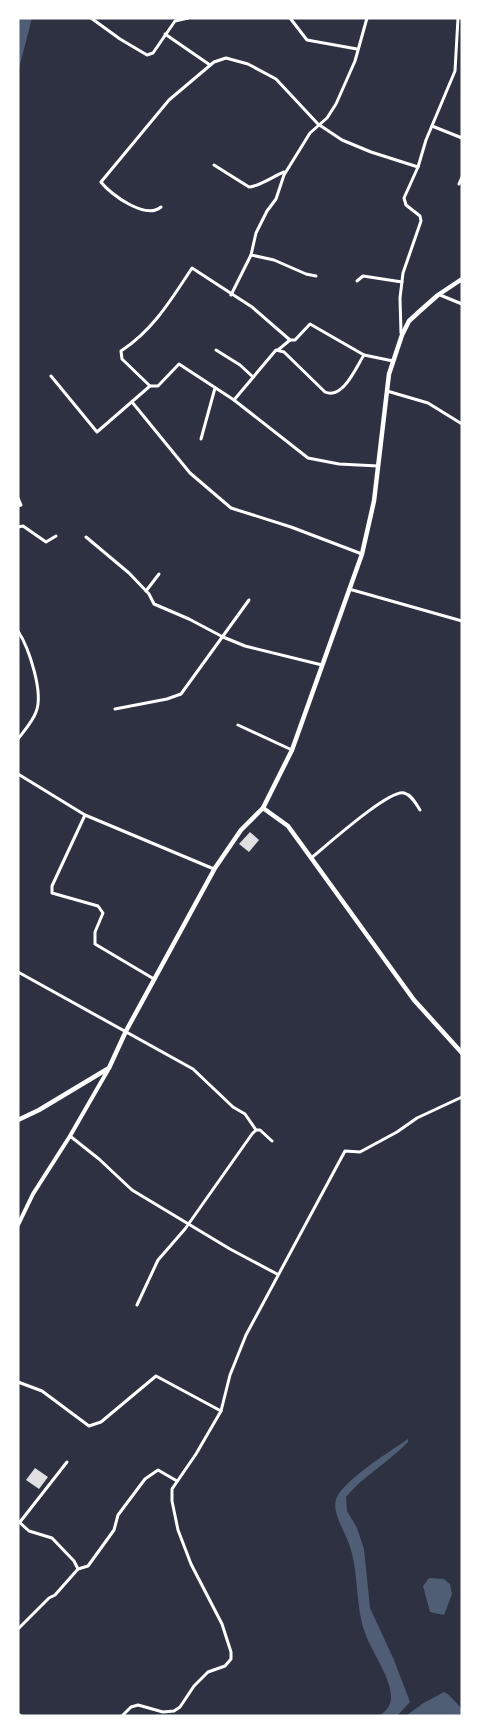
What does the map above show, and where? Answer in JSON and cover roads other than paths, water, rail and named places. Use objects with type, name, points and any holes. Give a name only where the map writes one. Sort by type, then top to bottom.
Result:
[{"type":"main road","points":[[18,1120],[109,1068],[126,1031],[214,869],[241,830],[263,808],[292,750],[362,554],[374,501],[387,391],[393,361],[402,335],[409,321],[438,294],[462,279]]},
{"type":"main road","points":[[263,808],[288,826],[414,1000],[462,1053]]},
{"type":"street","points":[[91,18],[147,55],[153,53],[175,21],[188,18]]},
{"type":"street","points":[[290,18],[308,40],[357,49]]},
{"type":"street","points":[[231,295],[251,255],[256,233],[276,199],[286,172],[310,133],[327,117],[336,104],[351,71],[367,18]]},
{"type":"street","points":[[402,335],[400,314],[402,282],[421,221],[420,216],[403,202],[418,167],[426,140],[451,83],[456,65],[458,18]]},
{"type":"street","points":[[165,34],[211,65]]},
{"type":"street","points":[[161,207],[149,213],[108,191],[101,182],[169,100],[186,83],[219,59],[226,58],[248,64],[269,74],[303,106],[318,124],[342,140],[418,167]]},
{"type":"street","points":[[456,65],[462,68]]},
{"type":"street","points":[[432,126],[462,138]]},
{"type":"street","points":[[214,165],[253,188],[267,179],[286,172]]},
{"type":"street","points":[[459,184],[462,177]]},
{"type":"street","points":[[251,255],[274,260],[316,276]]},
{"type":"street","points":[[150,386],[122,359],[121,351],[138,340],[156,322],[192,268],[260,314],[290,340]]},
{"type":"street","points":[[357,281],[363,276],[402,282]]},
{"type":"street","points":[[438,294],[462,304]]},
{"type":"street","points":[[234,400],[274,351],[290,340],[295,340],[310,324],[364,355],[393,361]]},
{"type":"street","points":[[216,350],[240,365],[254,378]]},
{"type":"street","points":[[278,350],[284,352],[325,392],[330,394],[345,385],[364,355]]},
{"type":"street","points":[[51,376],[97,432],[150,386],[158,386],[179,364],[234,400],[284,441],[313,460],[378,466]]},
{"type":"street","points":[[201,439],[215,388]]},
{"type":"street","points":[[387,391],[428,403],[462,424]]},
{"type":"street","points":[[132,402],[190,473],[231,508],[291,527],[362,554]]},
{"type":"street","points":[[18,498],[21,505],[18,506]]},
{"type":"street","points":[[18,527],[23,526],[46,542],[56,536]]},
{"type":"street","points":[[86,537],[146,591],[154,604],[245,646],[322,665]]},
{"type":"street","points":[[146,591],[159,574]]},
{"type":"street","points":[[349,589],[462,621]]},
{"type":"street","points":[[115,709],[181,694],[249,600]]},
{"type":"street","points":[[18,631],[35,674],[38,705],[36,713],[18,739]]},
{"type":"street","points":[[238,725],[292,750]]},
{"type":"street","points":[[18,774],[85,815],[214,869]]},
{"type":"street","points":[[311,858],[375,807],[397,793],[406,793],[420,810]]},
{"type":"street","points":[[85,815],[52,886],[52,893],[98,906],[103,913],[95,932],[95,944],[154,979]]},
{"type":"street","points":[[18,972],[193,1069],[233,1107],[245,1114],[256,1130],[260,1130],[272,1141]]},
{"type":"street","points":[[18,1225],[33,1194],[109,1068]]},
{"type":"street","points":[[122,1716],[131,1707],[138,1705],[163,1712],[174,1711],[180,1707],[194,1686],[208,1672],[225,1666],[231,1659],[222,1624],[191,1564],[178,1530],[171,1495],[172,1489],[221,1411],[230,1375],[246,1335],[344,1151],[360,1152],[417,1118],[462,1097]]},
{"type":"street","points":[[137,1305],[158,1260],[189,1223],[256,1130]]},
{"type":"street","points":[[70,1136],[132,1190],[230,1249],[278,1274]]},
{"type":"street","points":[[18,1382],[42,1392],[89,1426],[101,1422],[156,1376],[221,1411]]},
{"type":"street","points":[[67,1462],[19,1522],[29,1531],[52,1538],[74,1561],[78,1569]]},
{"type":"street","points":[[18,1629],[49,1598],[56,1595],[78,1569],[88,1566],[114,1530],[118,1515],[145,1479],[158,1470],[177,1481]]},
{"type":"water","points":[[18,18],[32,18],[18,72]]},
{"type":"water","points":[[408,1439],[401,1449],[360,1482],[346,1497],[347,1511],[357,1528],[364,1549],[370,1608],[410,1702],[397,1716],[379,1716],[390,1704],[390,1690],[364,1630],[352,1554],[335,1508],[335,1502],[342,1490],[359,1474]]},
{"type":"water","points":[[429,1578],[444,1579],[450,1584],[452,1594],[444,1615],[430,1612],[423,1586]]},
{"type":"water","points":[[444,1692],[462,1709],[462,1716],[406,1716],[422,1704]]}]
